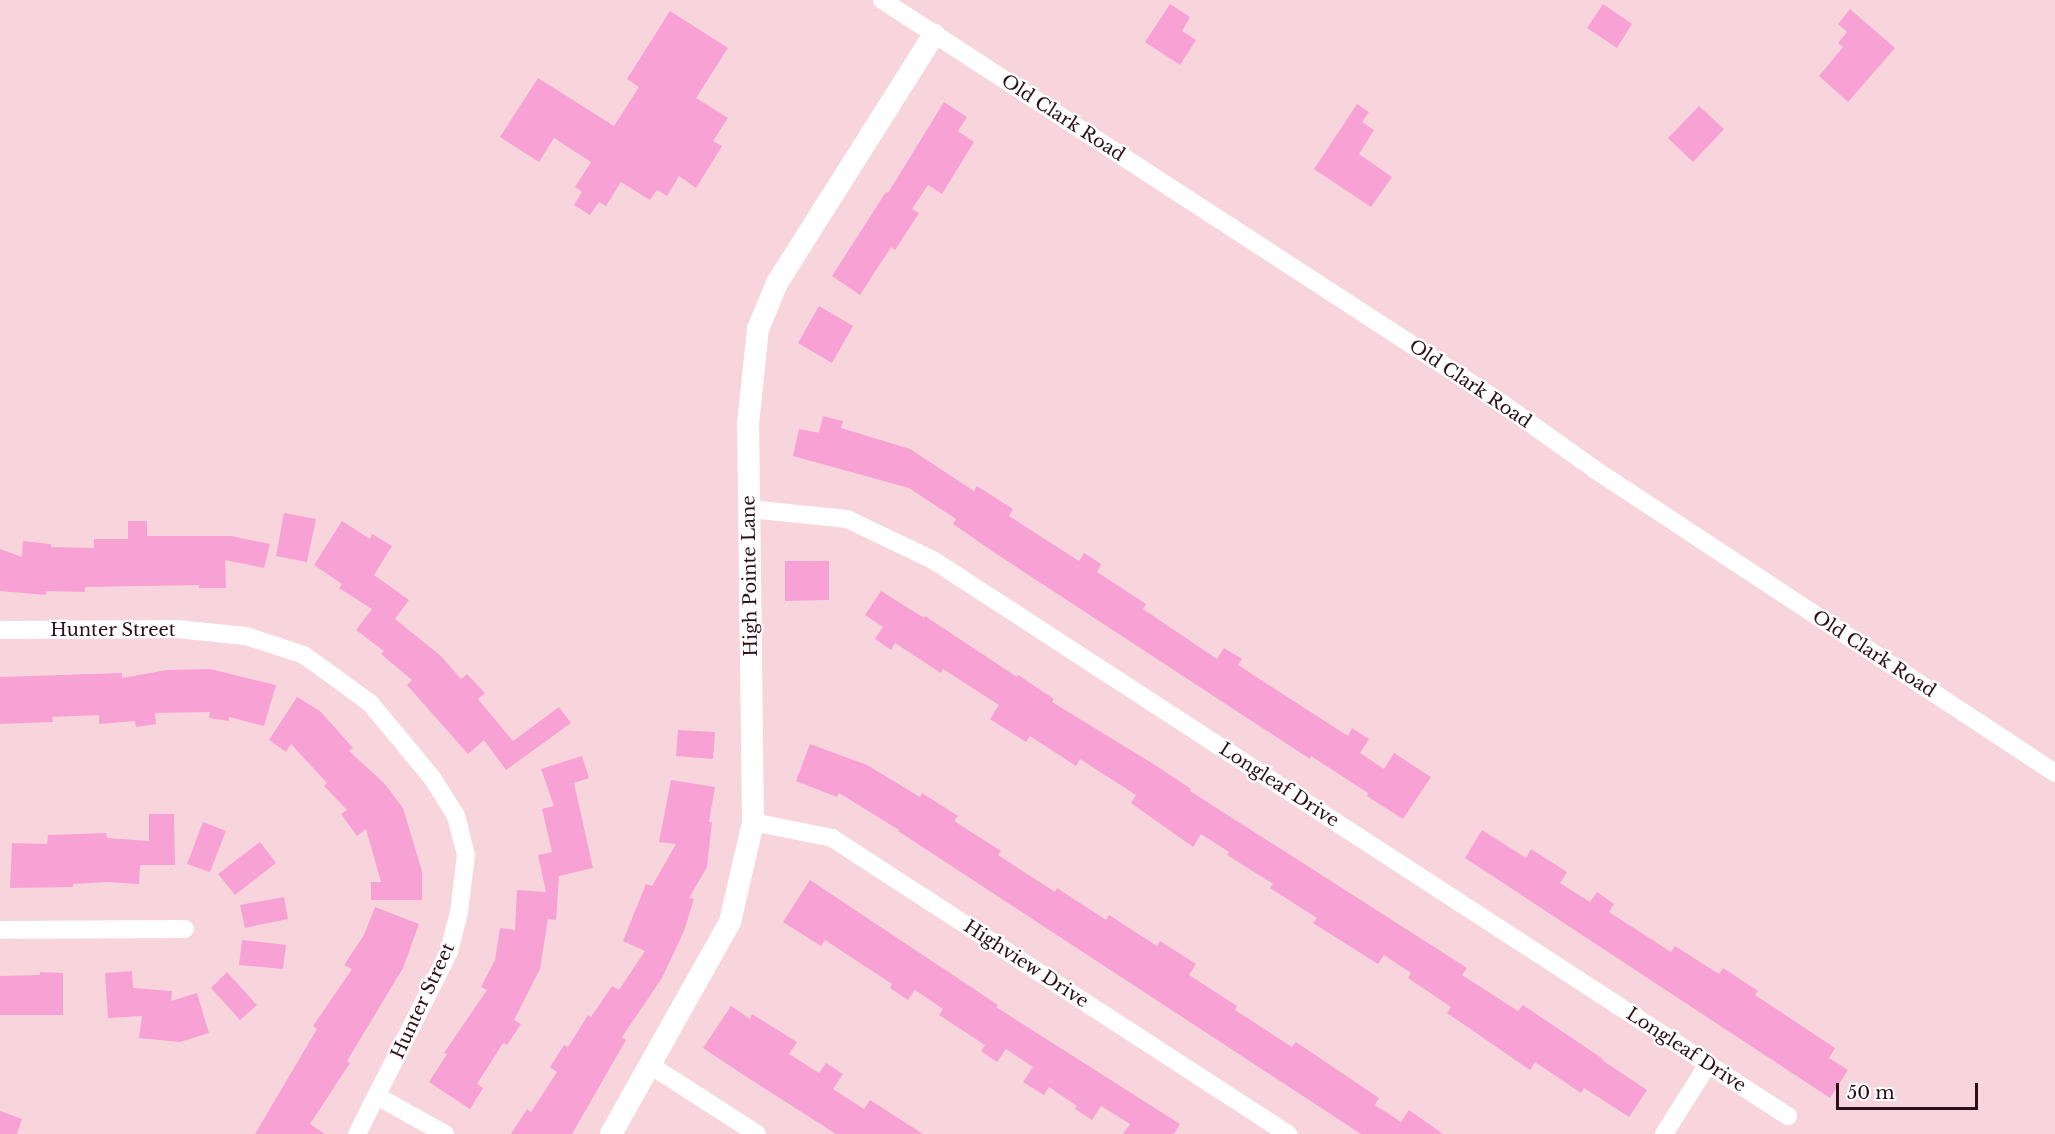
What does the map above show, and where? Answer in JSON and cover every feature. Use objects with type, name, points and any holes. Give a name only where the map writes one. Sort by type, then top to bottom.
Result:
[{"type":"street","name":"Old Clark Road","points":[[882,0],[1494,398],[1594,469],[2055,773]]},
{"type":"street","name":"High Pointe Lane","points":[[611,1134],[730,922],[753,822],[748,424],[758,329],[777,283],[934,35]]},
{"type":"street","name":"Longleaf Drive","points":[[749,509],[846,519],[933,560],[1788,1116]]},
{"type":"street","name":"Hunter Street","points":[[0,630],[177,629],[246,636],[304,654],[370,703],[433,779],[456,816],[465,855],[459,912],[449,952],[357,1134]]},
{"type":"street","name":"Highview Drive","points":[[753,822],[832,838],[1288,1134]]},
{"type":"street","points":[[0,930],[185,929]]},
{"type":"street","points":[[1664,1134],[1708,1064]]},
{"type":"street","points":[[650,1065],[757,1134]]},
{"type":"street","points":[[377,1096],[445,1134]]},
{"type":"building","points":[[1170,4],[1190,17],[1182,31],[1196,40],[1180,65],[1145,42]]},
{"type":"building","points":[[1603,4],[1632,24],[1617,48],[1587,28]]},
{"type":"building","points":[[1850,9],[1895,48],[1848,102],[1819,76],[1843,47],[1838,43],[1847,32],[1838,24]]},
{"type":"building","points":[[670,11],[728,48],[696,98],[728,118],[713,141],[722,146],[696,188],[679,176],[667,196],[657,190],[650,200],[621,182],[606,206],[599,202],[590,215],[574,205],[582,192],[575,187],[591,162],[554,138],[539,162],[500,137],[538,78],[614,126],[639,87],[627,79]]},
{"type":"building","points":[[944,102],[967,117],[958,131],[974,142],[942,194],[928,185],[912,209],[919,213],[895,250],[891,247],[860,295],[832,276],[886,192],[888,193]]},
{"type":"building","points":[[1357,104],[1369,112],[1362,122],[1374,130],[1359,154],[1392,177],[1371,207],[1314,169]]},
{"type":"building","points":[[1699,106],[1724,129],[1693,162],[1668,138]]},
{"type":"building","points":[[819,306],[853,326],[832,363],[798,343]]},
{"type":"building","points":[[823,416],[843,421],[841,428],[910,449],[974,491],[977,486],[1013,509],[1009,516],[1079,561],[1084,553],[1101,564],[1097,572],[1146,604],[1143,609],[1217,659],[1224,648],[1242,659],[1238,665],[1348,736],[1352,728],[1369,739],[1360,753],[1384,769],[1394,753],[1431,777],[1403,819],[1367,796],[1368,793],[1311,756],[1310,759],[998,555],[953,524],[956,519],[909,488],[793,456],[799,429],[819,433]]},
{"type":"building","points":[[284,513],[316,519],[307,562],[276,556]]},
{"type":"building","points":[[128,521],[147,521],[147,536],[231,536],[270,544],[264,568],[225,560],[226,588],[199,588],[199,585],[85,587],[85,592],[46,591],[46,595],[0,591],[0,549],[22,557],[23,541],[51,544],[51,547],[94,548],[94,539],[128,539]]},
{"type":"building","points":[[342,521],[370,539],[372,534],[392,546],[374,575],[409,600],[395,619],[441,656],[461,679],[467,674],[485,693],[478,699],[513,741],[559,707],[571,723],[506,770],[484,740],[468,754],[407,685],[412,680],[381,654],[384,651],[356,630],[372,609],[339,588],[342,584],[314,565]]},
{"type":"building","points":[[785,561],[829,561],[829,600],[785,601]]},
{"type":"building","points":[[881,591],[924,618],[925,616],[1017,677],[1018,675],[1054,699],[1052,702],[1155,765],[1191,789],[1190,791],[1467,968],[1462,975],[1518,1011],[1523,1005],[1603,1059],[1647,1090],[1629,1117],[1584,1088],[1581,1093],[1535,1062],[1530,1070],[1447,1013],[1451,1007],[1408,978],[1411,973],[1384,955],[1378,964],[1313,923],[1317,918],[1270,888],[1273,884],[1227,855],[1229,852],[1201,834],[1193,847],[1131,803],[1136,795],[1080,759],[1076,766],[1030,736],[1026,742],[990,719],[999,705],[943,669],[941,673],[895,643],[891,650],[875,639],[883,627],[865,615]]},
{"type":"building","points":[[210,669],[276,685],[264,726],[229,717],[229,721],[209,718],[210,712],[155,713],[156,724],[136,727],[135,721],[99,724],[99,715],[52,717],[53,722],[0,724],[0,677],[122,673],[122,678],[167,670]]},
{"type":"building","points":[[297,697],[320,711],[353,748],[349,751],[384,783],[403,808],[422,871],[422,900],[371,900],[371,882],[381,882],[366,829],[357,836],[341,814],[347,810],[324,786],[327,783],[291,744],[286,752],[269,740]]},
{"type":"building","points":[[678,730],[715,732],[713,759],[676,756]]},
{"type":"building","points":[[810,744],[867,765],[920,797],[922,793],[958,816],[954,821],[1001,851],[998,855],[1055,892],[1057,888],[1106,920],[1109,915],[1157,946],[1160,941],[1196,964],[1189,975],[1237,1006],[1235,1010],[1292,1047],[1296,1042],[1379,1098],[1375,1105],[1401,1122],[1409,1110],[1443,1134],[1361,1134],[899,830],[839,793],[837,797],[796,781]]},
{"type":"building","points":[[582,756],[589,778],[574,783],[593,868],[559,876],[556,920],[548,919],[540,969],[514,1020],[521,1024],[507,1045],[503,1043],[477,1084],[483,1088],[470,1109],[429,1082],[447,1054],[444,1053],[487,990],[481,987],[495,960],[500,928],[515,930],[517,890],[546,892],[538,855],[552,852],[542,809],[554,806],[541,769]]},
{"type":"building","points":[[671,780],[715,787],[709,822],[712,822],[707,867],[689,898],[694,899],[684,931],[662,978],[622,1037],[626,1040],[572,1134],[511,1134],[527,1109],[531,1112],[557,1072],[550,1067],[564,1045],[568,1047],[588,1015],[591,1017],[612,986],[619,990],[645,951],[623,941],[646,884],[652,886],[676,844],[659,842]]},
{"type":"building","points":[[149,814],[174,814],[175,865],[140,865],[139,884],[107,882],[73,884],[73,887],[10,888],[12,843],[47,844],[48,835],[106,833],[107,838],[149,841]]},
{"type":"building","points":[[203,822],[226,831],[210,872],[187,864]]},
{"type":"building","points":[[1482,830],[1526,858],[1531,849],[1567,872],[1560,883],[1590,902],[1597,892],[1614,904],[1609,912],[1671,952],[1675,946],[1719,974],[1723,968],[1758,991],[1755,995],[1835,1048],[1829,1058],[1848,1070],[1830,1098],[1465,858]]},
{"type":"building","points":[[260,842],[276,863],[235,895],[218,874]]},
{"type":"building","points":[[810,880],[998,1005],[996,1007],[1180,1124],[1174,1134],[1123,1134],[1130,1124],[1101,1106],[1092,1120],[1075,1109],[1077,1106],[1049,1087],[1044,1095],[1023,1082],[1033,1067],[1006,1049],[997,1062],[981,1051],[985,1045],[939,1015],[943,1009],[915,990],[908,1000],[890,988],[892,984],[825,940],[821,946],[783,922]]},
{"type":"building","points":[[284,897],[288,919],[245,928],[240,905]]},
{"type":"building","points":[[375,907],[419,924],[403,968],[347,1061],[350,1063],[310,1124],[325,1134],[255,1134],[317,1029],[313,1026],[352,969],[344,965],[364,935]]},
{"type":"building","points":[[242,940],[286,945],[283,969],[239,965]]},
{"type":"building","points":[[132,971],[133,988],[172,991],[171,1001],[197,993],[209,1033],[180,1042],[139,1038],[142,1016],[108,1018],[105,973]]},
{"type":"building","points":[[40,972],[63,973],[63,1015],[0,1015],[0,976],[40,975]]},
{"type":"building","points":[[227,972],[257,1005],[240,1020],[211,988]]},
{"type":"building","points":[[731,1006],[750,1019],[752,1014],[797,1042],[789,1054],[819,1073],[826,1063],[843,1074],[833,1089],[864,1109],[870,1100],[923,1134],[836,1134],[703,1048]]},
{"type":"building","points":[[0,1111],[22,1119],[17,1134],[0,1134]]}]
